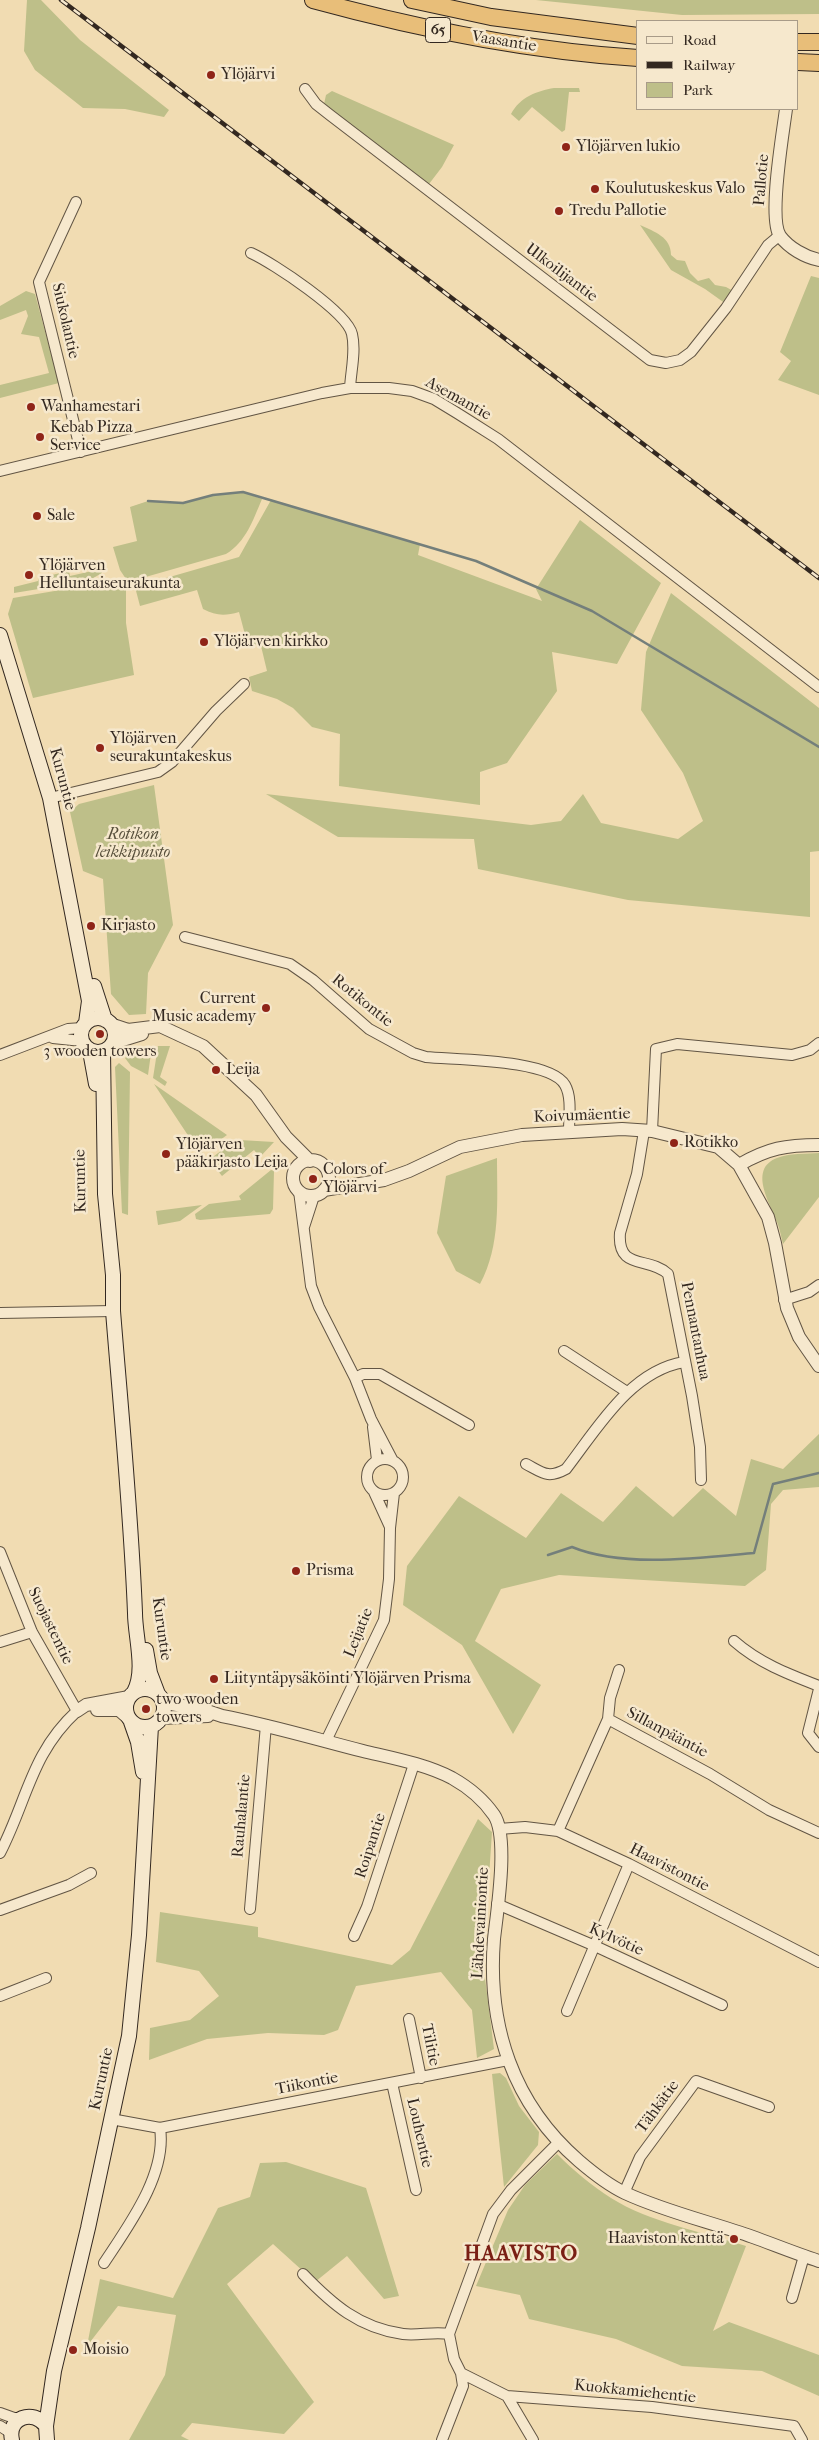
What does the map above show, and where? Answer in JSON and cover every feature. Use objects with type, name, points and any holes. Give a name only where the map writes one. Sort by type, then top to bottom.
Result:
[{"type":"highway","name":"Vaasantie","points":[[313,0],[405,23],[490,40],[564,51],[636,58]]},
{"type":"highway","name":"Vaasantie","points":[[412,0],[501,18],[636,36]]},
{"type":"highway","points":[[799,42],[819,42]]},
{"type":"highway","points":[[799,62],[819,62]]},
{"type":"main road","name":"Kuruntie","points":[[0,635],[50,798],[78,935],[82,970],[89,1001],[113,1275],[113,1311],[134,1567],[148,1663],[159,1696]]},
{"type":"main road","name":"Kuruntie","points":[[78,935],[108,1022],[115,1033],[93,1040]]},
{"type":"main road","points":[[93,1040],[95,1019],[108,1022]]},
{"type":"main road","name":"Kuruntie","points":[[131,1694],[140,1674],[134,1615],[134,1567]]},
{"type":"main road","points":[[147,1689],[159,1696],[164,1707],[156,1722],[141,1727],[129,1719],[125,1707],[131,1694],[147,1689]]},
{"type":"main road","name":"Kuruntie","points":[[129,1719],[138,1742],[146,1790]]},
{"type":"main road","name":"Kuruntie","points":[[48,2436],[54,2371],[88,2228],[129,2036],[139,1935],[146,1790],[156,1722]]},
{"type":"main road","name":"Kuruntie","points":[[8,2433],[14,2424],[36,2412],[46,2384],[54,2371]]},
{"type":"main road","points":[[25,2417],[39,2419],[48,2436]]},
{"type":"street","name":"Ulkoilijantie","points":[[305,89],[316,104],[330,115],[646,357],[660,363],[680,360],[691,352],[730,302],[768,245],[780,236]]},
{"type":"street","name":"Pallotie","points":[[780,236],[774,211],[786,110]]},
{"type":"street","name":"Siukolantie","points":[[76,202],[40,282],[81,452]]},
{"type":"street","points":[[780,236],[806,258],[819,260]]},
{"type":"street","points":[[251,253],[279,270],[347,321],[352,333],[354,347],[350,388]]},
{"type":"street","name":"Asemantie","points":[[2,472],[350,388],[388,388],[412,391],[434,399],[498,439],[819,688]]},
{"type":"street","points":[[50,798],[158,772],[172,762],[210,717],[244,684]]},
{"type":"street","name":"Rotikontie","points":[[185,937],[290,964],[313,980],[369,1029],[413,1053],[426,1057],[524,1065],[554,1075],[567,1087],[569,1098],[568,1130]]},
{"type":"street","points":[[108,1022],[128,1030],[160,1026],[203,1046],[256,1095],[286,1137],[310,1161],[320,1163],[328,1176],[319,1193],[303,1194],[298,1191],[293,1177],[297,1167],[286,1137]]},
{"type":"street","points":[[0,1055],[68,1029],[93,1040],[142,1034],[179,1034]]},
{"type":"street","points":[[648,1131],[656,1049],[676,1044],[792,1055],[810,1050],[819,1043]]},
{"type":"street","name":"Koivumäentie","points":[[319,1193],[356,1184],[384,1180],[409,1172],[460,1147],[522,1135],[568,1130],[622,1129],[648,1131],[718,1147],[739,1165],[768,1217],[775,1243],[784,1300],[799,1337],[819,1366]]},
{"type":"street","name":"Pennantanhua","points":[[648,1131],[620,1233],[619,1243],[622,1253],[628,1258],[663,1269],[668,1274],[692,1396],[700,1447],[701,1480]]},
{"type":"street","points":[[739,1165],[768,1150],[783,1146],[819,1145]]},
{"type":"street","points":[[297,1167],[310,1161]]},
{"type":"street","name":"Koivumäentie","points":[[328,1176],[356,1184]]},
{"type":"street","name":"Leijatie","points":[[298,1191],[310,1286],[318,1307],[355,1378],[371,1419],[392,1459],[399,1464],[404,1478],[401,1486],[394,1492],[390,1528],[389,1579],[384,1620],[326,1742]]},
{"type":"street","name":"Leijatie","points":[[303,1230],[319,1193]]},
{"type":"street","points":[[784,1300],[809,1292],[819,1285]]},
{"type":"street","points":[[0,1313],[113,1311]]},
{"type":"street","points":[[564,1351],[627,1392]]},
{"type":"street","points":[[526,1464],[546,1475],[558,1474],[566,1469],[627,1392],[670,1364],[684,1362]]},
{"type":"street","points":[[355,1378],[371,1373],[386,1376],[469,1425]]},
{"type":"street","name":"Leijatie","points":[[371,1419],[377,1460],[367,1471],[366,1479],[390,1528]]},
{"type":"street","points":[[377,1460],[392,1459]]},
{"type":"street","points":[[374,1492],[382,1495],[394,1492]]},
{"type":"street","name":"Suojastentie","points":[[0,1552],[32,1632],[77,1711]]},
{"type":"street","points":[[0,1642],[32,1632]]},
{"type":"street","points":[[734,1641],[750,1654],[773,1668],[819,1687],[808,1733],[819,1746]]},
{"type":"street","points":[[608,1719],[610,1698],[619,1670]]},
{"type":"street","points":[[0,1853],[38,1760],[62,1725],[86,1705],[131,1694]]},
{"type":"street","name":"Lähdevainiontie","points":[[159,1696],[171,1704],[201,1709],[222,1716],[266,1725],[414,1764],[449,1777],[468,1788],[495,1816],[499,1829],[500,1871],[492,1981],[496,2012],[508,2060],[528,2102],[558,2143],[591,2171],[624,2193],[705,2223],[752,2237],[819,2261]]},
{"type":"street","points":[[77,1711],[119,1710],[129,1719]]},
{"type":"street","name":"Lähdevainiontie","points":[[156,1722],[222,1716]]},
{"type":"street","name":"Sillanpääntie","points":[[558,1831],[608,1719],[710,1774],[769,1810],[819,1833]]},
{"type":"street","name":"Rauhalantie","points":[[250,1909],[266,1725]]},
{"type":"street","name":"Roipantie","points":[[354,1936],[367,1907],[414,1764]]},
{"type":"street","name":"Haavistontie","points":[[499,1829],[525,1826],[558,1831],[629,1864],[819,1962]]},
{"type":"street","points":[[567,2011],[629,1864]]},
{"type":"street","points":[[0,1910],[69,1885],[91,1873]]},
{"type":"street","name":"Kylvötie","points":[[497,1904],[595,1946],[722,2005]]},
{"type":"street","points":[[0,1996],[46,1978]]},
{"type":"street","name":"Tilitie","points":[[409,2019],[421,2078]]},
{"type":"street","name":"Tiikontie","points":[[111,2119],[160,2128],[508,2060]]},
{"type":"street","name":"Tähkätie","points":[[624,2193],[640,2157],[696,2081],[769,2107]]},
{"type":"street","name":"Louhentie","points":[[392,2083],[416,2190]]},
{"type":"street","points":[[104,2263],[132,2222],[154,2174],[161,2152],[160,2128]]},
{"type":"street","points":[[442,2440],[448,2422],[461,2396],[463,2386],[461,2373],[454,2359],[449,2334],[493,2214],[512,2190],[558,2143]]},
{"type":"street","points":[[792,2298],[804,2256]]},
{"type":"street","points":[[302,2274],[331,2302],[352,2318],[404,2334],[440,2332],[449,2334]]},
{"type":"street","name":"Kuokkamiehentie","points":[[461,2373],[508,2396],[652,2407],[794,2426],[802,2440]]},
{"type":"street","points":[[508,2396],[533,2440]]},
{"type":"street","points":[[0,2413],[14,2418],[25,2417]]},
{"type":"green space","points":[[27,0],[41,0],[80,40],[169,110],[164,117],[125,109],[83,108],[35,70],[24,51]]},
{"type":"green space","points":[[536,0],[819,0],[819,14],[682,15]]},
{"type":"green space","points":[[554,88],[579,88],[580,92],[569,92],[565,130],[562,132],[532,107],[519,121],[511,114],[524,99],[541,91]]},
{"type":"green space","points":[[332,91],[454,145],[442,167],[429,184],[324,104],[326,95]]},
{"type":"green space","points":[[640,225],[665,239],[671,255],[677,260],[685,261],[690,273],[698,281],[709,278],[715,285],[726,287],[735,292],[726,304],[705,289],[671,270]]},
{"type":"green space","points":[[811,276],[819,278],[819,395],[778,380],[791,361],[780,352]]},
{"type":"green space","points":[[26,291],[35,294],[59,383],[0,398],[0,385],[49,373],[39,337],[21,334],[28,316],[26,310],[0,320],[0,306]]},
{"type":"green space","points":[[243,492],[262,499],[244,537],[233,549],[226,554],[128,582],[120,570],[113,547],[137,541],[130,507],[148,501],[183,503],[213,495]]},
{"type":"green space","points":[[271,500],[420,544],[418,555],[542,601],[536,589],[580,520],[661,583],[617,664],[552,652],[557,691],[507,763],[480,772],[480,805],[339,786],[340,734],[312,727],[293,708],[277,699],[252,691],[249,677],[267,671],[261,646],[247,642],[239,612],[221,615],[203,609],[197,590],[140,606],[135,587],[239,557]]},
{"type":"green space","points":[[101,569],[102,573],[88,581],[14,593],[14,587],[38,581],[39,578],[69,571],[70,576]]},
{"type":"green space","points":[[108,582],[126,583],[126,623],[134,675],[33,698],[8,614],[13,598]]},
{"type":"green space","points":[[671,593],[819,708],[819,851],[810,852],[810,917],[628,900],[478,869],[474,839],[338,837],[266,794],[531,825],[561,821],[583,794],[601,823],[678,839],[703,821],[683,773],[641,710],[646,652]]},
{"type":"green space","name":"Rotikon leikkipuisto","points":[[154,785],[173,925],[148,973],[146,1014],[129,1015],[111,994],[103,879],[83,871],[70,812],[79,804]]},
{"type":"green space","points":[[152,1046],[148,1075],[131,1066],[125,1058],[135,1049]]},
{"type":"green space","points":[[158,1046],[170,1046],[160,1077],[167,1082],[165,1086],[153,1078]]},
{"type":"green space","points":[[119,1063],[130,1072],[128,1215],[122,1213],[115,1067]]},
{"type":"green space","points":[[154,1084],[227,1135],[216,1143],[213,1140],[202,1149],[203,1158]]},
{"type":"green space","points":[[235,1140],[274,1142],[260,1157],[254,1150],[222,1176],[209,1160]]},
{"type":"green space","points":[[819,1153],[819,1197],[783,1244],[778,1225],[766,1196],[762,1178],[764,1170],[768,1163],[782,1156]]},
{"type":"green space","points":[[497,1158],[495,1238],[492,1254],[480,1284],[456,1271],[437,1233],[446,1176]]},
{"type":"green space","points":[[271,1170],[274,1171],[273,1209],[270,1214],[196,1219],[195,1214],[209,1204],[241,1200],[239,1196]]},
{"type":"green space","points":[[202,1205],[180,1221],[158,1225],[156,1211]]},
{"type":"green space","points":[[819,1434],[819,1487],[783,1490],[771,1504],[766,1570],[745,1586],[559,1575],[501,1589],[475,1641],[541,1685],[513,1734],[462,1645],[403,1605],[407,1566],[459,1496],[526,1538],[561,1493],[603,1522],[636,1486],[673,1517],[703,1488],[736,1516],[751,1459],[783,1469]]},
{"type":"green space","points":[[478,1819],[492,1832],[486,1922],[475,1966],[485,1978],[494,2049],[477,2058],[472,2010],[441,1972],[356,1986],[338,2030],[324,2035],[268,2033],[207,2039],[149,2060],[150,2028],[190,2020],[219,1996],[199,1971],[156,1962],[160,1912],[258,1927],[258,1937],[392,1965],[410,1950]]},
{"type":"green space","points":[[500,2073],[506,2078],[519,2106],[539,2132],[538,2145],[504,2187],[492,2074]]},
{"type":"green space","points":[[557,2154],[576,2172],[611,2198],[642,2214],[746,2246],[713,2331],[729,2322],[819,2355],[819,2396],[762,2371],[682,2366],[616,2339],[529,2319],[520,2295],[476,2286],[508,2210],[525,2185]]},
{"type":"green space","points":[[286,2162],[366,2188],[399,2296],[384,2299],[347,2256],[315,2282],[273,2244],[227,2284],[314,2402],[284,2434],[192,2423],[181,2436],[189,2440],[129,2440],[165,2375],[176,2315],[118,2306],[87,2346],[100,2279],[173,2298],[218,2208],[250,2197],[260,2163]]},
{"type":"waterway","points":[[148,501],[183,503],[213,495],[243,492],[476,561],[592,611],[819,747]]},
{"type":"waterway","points":[[548,1555],[572,1547],[614,1558],[661,1560],[754,1553],[773,1484],[819,1473]]},
{"type":"railway","points":[[61,0],[819,578]]},
{"type":"place","name":"Ylöjärvi","points":[[211,75]]},
{"type":"place","name":"Ylöjärven lukio","points":[[566,147]]},
{"type":"place","name":"Koulutuskeskus Valo","points":[[595,189]]},
{"type":"place","name":"Tredu Pallotie","points":[[559,211]]},
{"type":"place","name":"Wanhamestari","points":[[31,407]]},
{"type":"place","name":"Kebab Pizza Service","points":[[40,437]]},
{"type":"place","name":"Sale","points":[[37,516]]},
{"type":"place","name":"Ylöjärven Helluntaiseurakunta","points":[[29,575]]},
{"type":"place","name":"Ylöjärven kirkko","points":[[204,642]]},
{"type":"place","name":"Ylöjärven seurakuntakeskus","points":[[100,748]]},
{"type":"place","name":"Kirjasto","points":[[91,926]]},
{"type":"place","name":"Current Music academy","points":[[266,1008]]},
{"type":"place","name":"3 wooden towers","points":[[100,1034]]},
{"type":"place","name":"Leija","points":[[216,1070]]},
{"type":"place","name":"Rotikko","points":[[674,1143]]},
{"type":"place","name":"Ylöjärven pääkirjasto Leija","points":[[166,1154]]},
{"type":"place","name":"Colors of Ylöjärvi","points":[[313,1179]]},
{"type":"place","name":"Prisma","points":[[296,1571]]},
{"type":"place","name":"Liityntäpysäköinti Ylöjärven Prisma","points":[[214,1679]]},
{"type":"place","name":"two wooden towers","points":[[146,1709]]},
{"type":"place","name":"Haaviston kenttä","points":[[734,2239]]},
{"type":"place","name":"Moisio","points":[[73,2350]]},
{"type":"district","name":"HAAVISTO","points":[[521,2255]]}]
